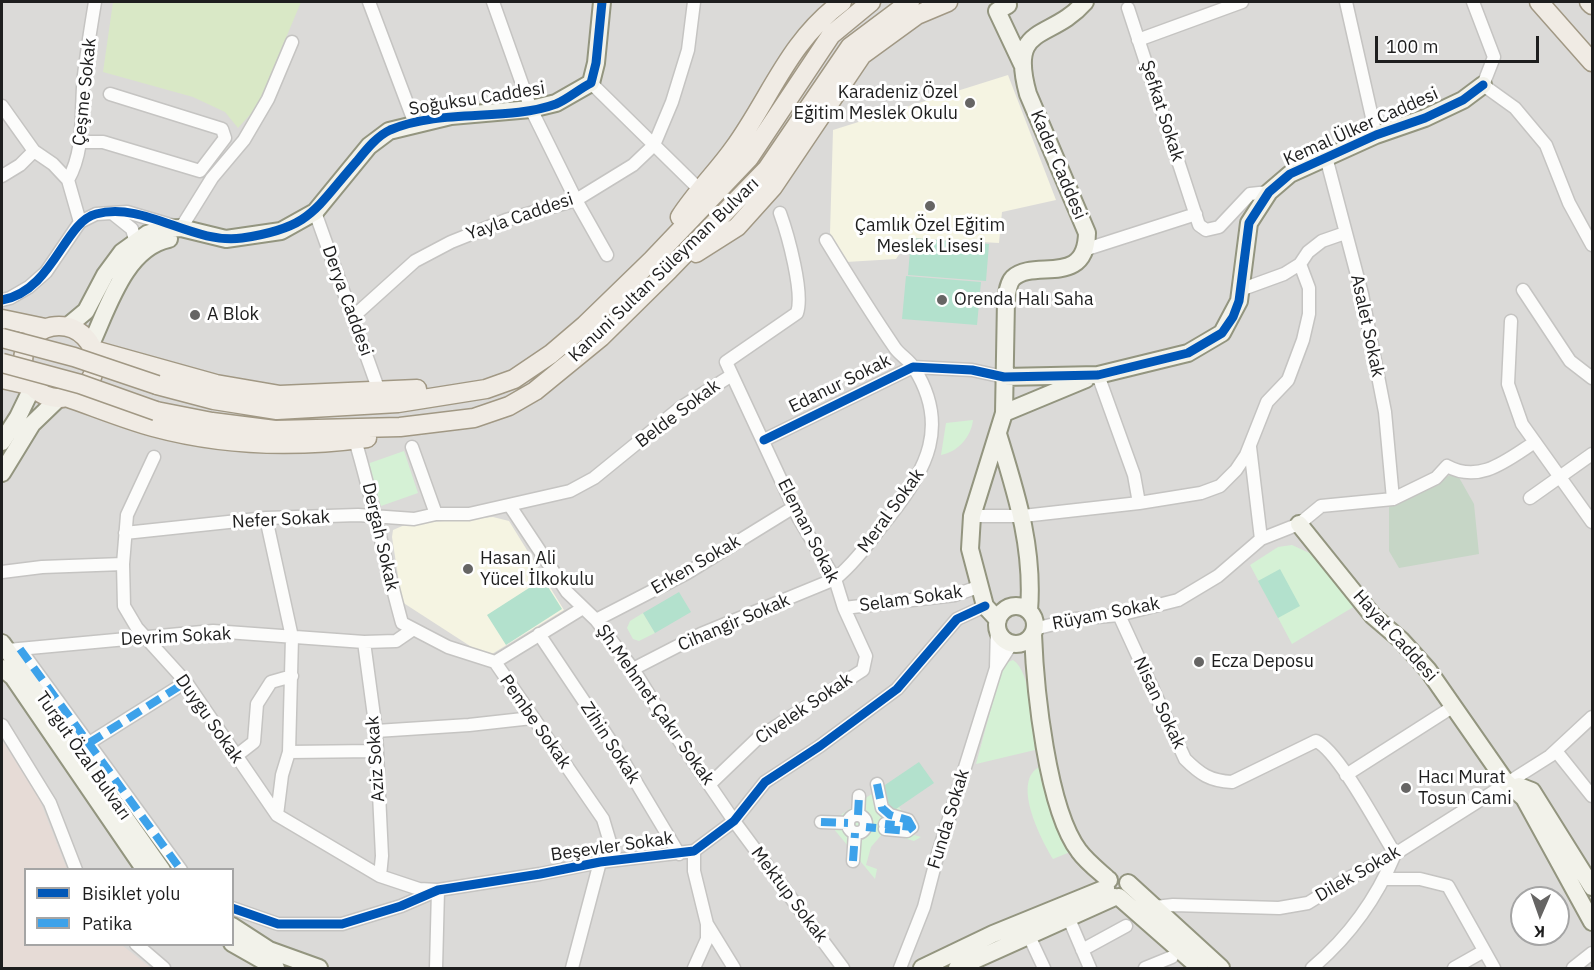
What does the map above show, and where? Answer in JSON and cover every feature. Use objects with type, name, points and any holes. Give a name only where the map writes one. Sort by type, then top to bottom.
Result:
[{"type":"main road","points":[[652,260],[699,189],[734,148],[783,64],[806,33],[842,2]]},
{"type":"main road","name":"Kanuni Sultan Süleyman Bulvarı","points":[[2,338],[74,357],[157,386],[214,400],[277,410],[398,403],[486,389],[514,379],[563,344],[652,260],[749,158],[831,35],[872,2]]},
{"type":"main road","name":"Kanuni Sultan Süleyman Bulvarı","points":[[2,363],[80,384],[156,411],[212,422],[275,430],[400,427],[474,418],[509,406],[535,391],[601,337],[669,270],[767,170],[850,47],[909,2]]},
{"type":"main road","points":[[669,270],[737,226],[773,187],[862,55],[917,15],[948,2]]},
{"type":"main road","points":[[1539,2],[1593,62]]},
{"type":"main road","points":[[1589,2],[1593,5]]},
{"type":"main road","points":[[2,320],[45,328],[68,326],[79,331],[92,347],[96,362],[93,375],[78,393],[63,397]]},
{"type":"main road","points":[[33,386],[23,365],[24,354],[28,343],[45,328]]},
{"type":"main road","points":[[92,347],[216,384],[280,395],[446,387],[484,380],[563,344]]},
{"type":"main road","points":[[2,379],[33,386],[42,393],[63,397],[152,426],[210,439],[270,446],[355,440],[413,432],[474,418]]},
{"type":"street","name":"Çeşme Sokak","points":[[68,180],[77,164],[81,141],[84,74],[95,2]]},
{"type":"street","points":[[369,2],[415,124]]},
{"type":"street","points":[[493,2],[531,109],[576,200],[607,255]]},
{"type":"street","points":[[602,2],[596,63],[591,82],[699,189]]},
{"type":"street","name":"Yayla Caddesi","points":[[354,316],[415,261],[442,246],[506,220],[576,200],[633,165],[654,145],[672,102],[688,50],[694,2]]},
{"type":"street","points":[[1059,21],[1068,2]]},
{"type":"street","name":"Kader Caddesi","points":[[1085,2],[1073,15],[1059,21],[1026,43],[1023,65],[1028,94],[1087,233],[1087,249]]},
{"type":"street","points":[[1138,40],[1242,2]]},
{"type":"street","points":[[1346,2],[1376,135]]},
{"type":"street","points":[[1473,2],[1494,57],[1483,85],[1515,108],[1546,145],[1569,204],[1593,245]]},
{"type":"street","points":[[1008,5],[997,10],[1023,65]]},
{"type":"street","name":"Şefkat Sokak","points":[[1128,8],[1196,214]]},
{"type":"street","points":[[181,228],[212,178],[253,124],[268,99],[292,42]]},
{"type":"street","name":"Soğuksu Caddesi","points":[[181,228],[226,239],[281,231],[315,212],[369,146],[389,131],[451,116],[531,109],[556,103],[591,82]]},
{"type":"street","name":"Kemal Ülker Caddesi","points":[[1004,377],[1098,375],[1188,353],[1222,333],[1233,317],[1240,290],[1249,223],[1269,192],[1290,174],[1376,135],[1425,118],[1463,100],[1483,85]]},
{"type":"street","points":[[81,141],[103,142],[200,171],[225,138],[222,129],[110,94]]},
{"type":"street","points":[[2,106],[34,151],[53,164],[68,180],[80,222]]},
{"type":"street","points":[[2,176],[20,165],[34,151]]},
{"type":"street","name":"Asalet Sokak","points":[[1326,157],[1362,294],[1385,412],[1393,499]]},
{"type":"street","points":[[1025,637],[999,634],[997,623],[985,606],[978,588],[970,549],[972,516],[1004,413],[1006,300],[1012,279],[1020,274],[1063,268],[1078,261],[1087,249],[1196,214],[1199,225],[1206,230],[1219,227],[1250,194],[1269,192]]},
{"type":"street","points":[[2,300],[29,287],[46,272],[80,222],[96,214],[127,212],[181,228]]},
{"type":"street","name":"Derya Caddesi","points":[[315,212],[380,391]]},
{"type":"street","points":[[112,213],[132,229],[135,240]]},
{"type":"street","name":"Belde Sokak","points":[[436,514],[469,514],[570,491],[594,478],[680,408],[732,375],[726,362],[797,313],[800,303],[791,254],[780,213]]},
{"type":"street","points":[[68,326],[86,311],[105,275],[122,252],[135,240],[163,229],[181,228]]},
{"type":"street","points":[[92,347],[136,257],[151,244],[181,238],[202,244],[233,245],[281,231]]},
{"type":"street","points":[[1240,290],[1284,274],[1300,264],[1308,252],[1322,241],[1345,233]]},
{"type":"street","name":"Meral Sokak","points":[[826,240],[897,350],[913,367],[930,411],[932,443],[925,465],[900,504],[848,568],[835,579]]},
{"type":"street","points":[[972,516],[1023,516],[1139,503],[1201,493],[1220,486],[1236,470],[1267,402],[1288,380],[1303,340],[1309,314],[1309,288],[1300,264]]},
{"type":"street","points":[[1523,290],[1570,361],[1593,378]]},
{"type":"street","points":[[1511,321],[1508,384],[1522,424],[1563,477],[1593,522]]},
{"type":"street","name":"Edanur Sokak","points":[[764,440],[913,367],[972,370],[1004,377]]},
{"type":"street","name":"Eleman Sokak","points":[[732,375],[794,507],[835,579],[844,608],[866,656]]},
{"type":"street","points":[[1004,413],[1098,375],[1134,475],[1139,503]]},
{"type":"street","points":[[2,442],[18,417],[33,386]]},
{"type":"street","points":[[2,473],[32,424],[63,397]]},
{"type":"street","points":[[998,434],[1023,516],[1030,587],[1029,611]]},
{"type":"street","name":"Dergah Sokak","points":[[355,440],[370,488],[374,516],[402,623],[412,630]]},
{"type":"street","points":[[1393,499],[1436,477],[1447,466],[1462,474],[1491,468],[1535,442]]},
{"type":"street","points":[[1249,445],[1261,539]]},
{"type":"street","points":[[412,447],[436,514]]},
{"type":"street","points":[[1530,498],[1593,454]]},
{"type":"street","name":"Duygu Sokak","points":[[154,457],[127,514],[123,564],[124,606],[144,637],[186,682],[277,815],[380,876],[419,890],[438,890]]},
{"type":"street","name":"Rüyam Sokak","points":[[1025,637],[1075,619],[1119,615],[1178,600],[1218,576],[1261,539],[1299,524],[1321,506],[1393,499]]},
{"type":"street","name":"Şh.Mehmet Çakır Sokak","points":[[510,506],[567,592],[596,620],[633,669],[734,821]]},
{"type":"street","name":"Erken Sokak","points":[[596,620],[687,573],[794,507]]},
{"type":"street","name":"Nefer Sokak","points":[[125,533],[266,518],[374,516],[414,519],[436,514]]},
{"type":"street","points":[[266,518],[292,637],[289,752],[282,775],[277,815]]},
{"type":"street","name":"Hayat Caddesi","points":[[1299,524],[1372,616],[1401,640],[1428,670],[1506,782],[1524,798],[1593,922]]},
{"type":"street","points":[[2,572],[51,566],[123,564]]},
{"type":"street","name":"Cihangir Sokak","points":[[633,669],[701,634],[835,579]]},
{"type":"street","name":"Selam Sokak","points":[[844,608],[955,594],[978,588]]},
{"type":"street","name":"Beşevler Sokak","points":[[234,909],[278,924],[342,924],[401,906],[438,890],[615,859],[694,851],[734,821],[765,782],[820,746],[897,689],[957,619],[985,606]]},
{"type":"street","points":[[997,623],[1008,607],[1019,606],[1033,616],[1025,637],[1034,671],[1056,804],[1079,850],[1115,889],[1200,969]]},
{"type":"street","points":[[495,662],[583,608]]},
{"type":"street","name":"Nisan Sokak","points":[[1119,615],[1185,759],[1200,775],[1217,781],[1232,782],[1316,741],[1325,744],[1395,854]]},
{"type":"street","name":"Funda Sokak","points":[[900,969],[924,908],[996,668],[997,623]]},
{"type":"street","name":"Devrim Sokak","points":[[10,648],[213,631],[364,642],[396,641],[412,630]]},
{"type":"street","name":"Pembe Sokak","points":[[412,630],[448,647],[495,662],[603,819],[615,859]]},
{"type":"street","name":"Zihin Sokak","points":[[539,634],[618,752],[679,854]]},
{"type":"street","name":"Funda Sokak","points":[[996,668],[1025,637]]},
{"type":"street","name":"Aziz Sokak","points":[[364,642],[376,731],[375,751],[382,856],[380,876]]},
{"type":"street","points":[[10,648],[89,743],[181,868]]},
{"type":"street","name":"Turgut Özal Bulvarı","points":[[10,648],[161,868]]},
{"type":"street","name":"Civelek Sokak","points":[[710,784],[758,738],[863,670],[866,656]]},
{"type":"street","name":"Turgut Özal Bulvarı","points":[[2,668],[13,677],[144,868]]},
{"type":"street","points":[[236,756],[254,742],[257,704],[271,682],[292,676]]},
{"type":"street","points":[[89,743],[186,682]]},
{"type":"street","points":[[1346,775],[1454,706]]},
{"type":"street","name":"Dilek Sokak","points":[[1155,907],[1173,904],[1279,908],[1308,903],[1345,880],[1395,854],[1556,751],[1593,717]]},
{"type":"street","points":[[376,731],[532,718]]},
{"type":"street","points":[[2,725],[50,804],[75,868]]},
{"type":"street","points":[[289,752],[375,751]]},
{"type":"street","points":[[1556,751],[1593,796]]},
{"type":"street","points":[[1506,782],[1532,791],[1593,888]]},
{"type":"street","points":[[821,822],[872,825],[912,827],[909,820],[886,812],[868,790],[872,825],[853,861]]},
{"type":"street","name":"Mektup Sokak","points":[[734,821],[843,969]]},
{"type":"street","points":[[694,851],[694,871],[707,924],[707,939],[694,969]]},
{"type":"street","points":[[1312,969],[1353,931],[1385,879],[1395,854]]},
{"type":"street","points":[[572,969],[600,862]]},
{"type":"street","points":[[1385,879],[1420,879],[1448,885],[1494,969]]},
{"type":"street","points":[[957,969],[1069,919],[1115,889]]},
{"type":"street","points":[[922,969],[993,934],[1115,889],[1155,907],[1221,969]]},
{"type":"street","points":[[436,969],[438,890]]},
{"type":"street","points":[[1069,919],[1090,969]]},
{"type":"street","points":[[707,924],[734,969]]},
{"type":"street","points":[[1082,950],[1126,926]]},
{"type":"street","points":[[234,927],[269,950],[319,969]]},
{"type":"street","points":[[1029,936],[1038,967]]},
{"type":"street","points":[[234,944],[276,969]]},
{"type":"street","points":[[137,946],[164,969]]},
{"type":"street","points":[[1454,969],[1485,951]]},
{"type":"street","points":[[1573,969],[1593,953]]},
{"type":"street","points":[[1145,969],[1172,957]]},
{"type":"shaded area","points":[[2,2],[1592,2],[1592,968],[2,968]]},
{"type":"shaded area","points":[[1008,75],[1056,200],[1002,212],[999,243],[910,238],[896,259],[846,262],[830,233],[833,130]]},
{"type":"shaded area","points":[[1452,474],[1457,474],[1474,504],[1479,554],[1399,568],[1389,551],[1389,507]]},
{"type":"shaded area","name":"Hasan Ali Yücel İlkokulu","points":[[493,517],[509,521],[564,610],[487,657],[402,602],[392,537],[393,530],[407,524]]},
{"type":"shaded area","points":[[2,740],[39,798],[67,868],[24,868],[24,946],[123,946],[151,968],[2,968]]},
{"type":"green space","points":[[113,2],[301,2],[257,107],[238,128],[225,112],[193,97],[103,72]]},
{"type":"green space","name":"Orenda Halı Saha","points":[[911,238],[989,244],[986,281],[908,275]]},
{"type":"green space","name":"Orenda Halı Saha","points":[[906,276],[981,282],[977,325],[902,319]]},
{"type":"green space","points":[[973,420],[970,432],[963,443],[953,451],[941,455],[946,423]]},
{"type":"green space","points":[[404,451],[418,493],[381,506],[367,464]]},
{"type":"green space","points":[[1292,545],[1318,557],[1355,606],[1292,644],[1250,565],[1278,547]]},
{"type":"green space","points":[[1280,569],[1300,606],[1278,618],[1258,581]]},
{"type":"green space","points":[[543,579],[562,609],[506,645],[487,615]]},
{"type":"green space","points":[[679,592],[691,612],[655,633],[643,613]]},
{"type":"green space","points":[[643,613],[655,633],[639,641],[633,639],[627,628],[630,621]]},
{"type":"green space","points":[[1013,660],[1019,666],[1028,688],[1035,750],[976,764],[1000,675],[1006,663]]},
{"type":"green space","points":[[919,762],[934,783],[893,811],[879,789]]},
{"type":"green space","points":[[1041,766],[1044,776],[1040,780],[1047,785],[1062,829],[1059,832],[1060,836],[1067,841],[1070,852],[1053,859],[1036,824],[1028,796],[1028,784],[1032,773]]},
{"type":"green space","points":[[879,789],[894,810],[899,807],[908,820],[907,833],[921,837],[914,841],[884,832],[871,847],[866,865],[877,869],[875,879],[829,823]]},
{"type":"marked path","points":[[20,649],[180,868]]},
{"type":"marked path","points":[[89,743],[186,682]]},
{"type":"marked path","points":[[877,784],[882,808],[890,815],[908,820],[912,827]]},
{"type":"marked path","points":[[858,815],[859,796]]},
{"type":"marked path","points":[[821,822],[848,823]]},
{"type":"marked path","points":[[885,824],[912,827],[907,831],[885,829]]},
{"type":"marked path","points":[[866,827],[876,828]]},
{"type":"marked path","points":[[853,861],[855,833]]},
{"type":"cycle path","points":[[2,300],[19,294],[34,284],[75,230],[85,220],[96,214],[132,213],[205,235],[223,238],[242,238],[265,234],[283,229],[309,214],[372,144],[390,130],[431,119],[517,113],[556,104],[591,83],[596,63],[602,2]]},
{"type":"cycle path","points":[[764,440],[913,367],[972,370],[1004,377],[1098,375],[1188,353],[1222,333],[1233,317],[1239,301],[1249,223],[1269,192],[1290,174],[1376,135],[1425,118],[1463,100],[1483,85]]},
{"type":"cycle path","points":[[234,909],[278,924],[342,924],[401,906],[438,890],[600,862],[694,851],[734,821],[765,782],[820,746],[897,689],[957,619],[985,606]]},
{"type":"place","name":"Karadeniz Özel Eğitim Meslek Okulu","points":[[970,103]]},
{"type":"place","name":"Çamlık Özel Eğitim Meslek Lisesi","points":[[930,206]]},
{"type":"place","name":"Orenda Halı Saha","points":[[942,300]]},
{"type":"place","name":"A Blok","points":[[195,315]]},
{"type":"place","name":"Hasan Ali Yücel İlkokulu","points":[[468,569]]},
{"type":"place","name":"Ecza Deposu","points":[[1199,662]]},
{"type":"place","name":"Hacı Murat Tosun Cami","points":[[1406,788]]}]
